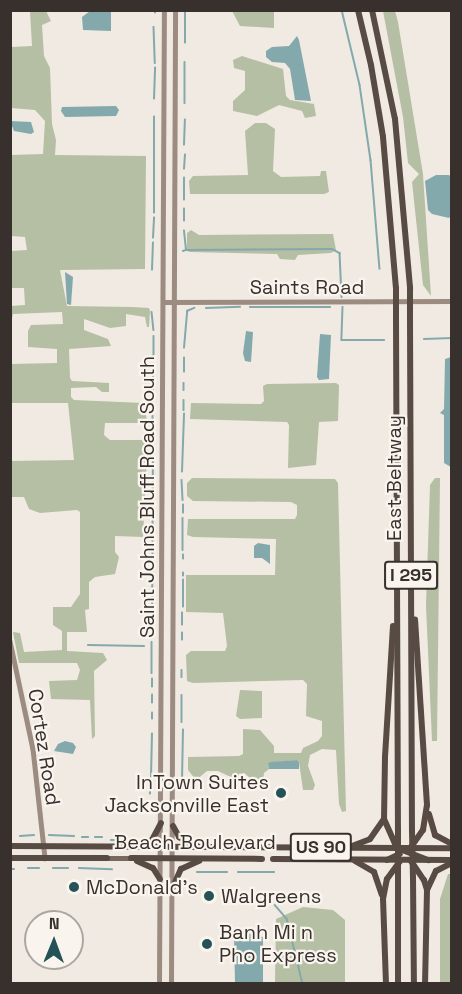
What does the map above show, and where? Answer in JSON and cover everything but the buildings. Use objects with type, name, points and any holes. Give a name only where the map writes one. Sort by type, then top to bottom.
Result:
[{"type":"highway","name":"East Beltway","points":[[358,10],[371,65],[383,137],[396,288],[398,984]]},
{"type":"highway","name":"East Beltway","points":[[372,10],[395,119],[410,288],[414,984]]},
{"type":"highway","points":[[397,575],[385,757],[384,819],[424,880],[427,890],[425,984]]},
{"type":"highway","points":[[411,575],[424,729],[427,805],[430,824],[435,835],[452,846]]},
{"type":"highway","points":[[386,984],[383,899],[387,879],[423,830],[427,805]]},
{"type":"highway","points":[[347,847],[370,838],[384,819]]},
{"type":"highway","points":[[139,847],[153,839],[161,823]]},
{"type":"highway","points":[[172,826],[179,837],[199,847]]},
{"type":"highway","name":"US 90","points":[[10,846],[347,847],[381,848],[405,854]]},
{"type":"highway","points":[[405,854],[427,848],[452,846]]},
{"type":"highway","points":[[405,854],[429,860],[452,861]]},
{"type":"highway","name":"Beach Boulevard","points":[[273,859],[387,860],[405,854]]},
{"type":"highway","name":"Beach Boulevard","points":[[10,858],[106,858]]},
{"type":"highway","points":[[131,858],[153,868],[160,879]]},
{"type":"highway","name":"Beach Boulevard","points":[[131,858],[262,859]]},
{"type":"highway","points":[[172,889],[180,869],[203,859]]},
{"type":"highway","points":[[351,860],[374,872],[383,899]]},
{"type":"highway","points":[[427,890],[436,871],[452,861]]},
{"type":"main road","name":"Saint Johns Bluff Road South","points":[[159,984],[164,10]]},
{"type":"main road","name":"Saint Johns Bluff Road South","points":[[171,984],[175,10]]},
{"type":"main road","name":"Saints Road","points":[[163,302],[452,301]]},
{"type":"main road","name":"Cortez Road","points":[[10,641],[33,749],[45,858]]},
{"type":"main road","name":"Beach Boulevard","points":[[106,858],[131,858]]},
{"type":"main road","name":"Beach Boulevard","points":[[262,859],[273,859]]},
{"type":"green space","points":[[30,11],[46,11],[51,21],[42,25],[44,56],[50,68],[52,124],[56,140],[55,155],[146,156],[145,269],[60,270],[67,306],[149,308],[150,311],[149,327],[147,327],[145,317],[126,314],[126,326],[110,328],[84,319],[84,330],[108,339],[111,346],[69,349],[72,381],[109,383],[109,392],[102,392],[96,387],[71,388],[71,397],[74,400],[143,403],[147,420],[145,423],[105,423],[104,435],[110,440],[148,440],[143,537],[115,536],[115,552],[119,557],[115,574],[95,577],[89,582],[89,609],[85,610],[87,632],[67,632],[67,651],[103,653],[107,660],[94,671],[95,736],[92,739],[90,700],[51,699],[49,681],[77,680],[80,670],[77,663],[19,663],[13,632],[20,633],[24,652],[62,650],[62,631],[53,625],[53,607],[71,607],[80,594],[80,512],[77,510],[40,513],[29,509],[24,497],[11,497],[11,461],[74,460],[68,403],[11,403],[11,364],[57,363],[57,349],[28,347],[28,331],[31,325],[63,324],[62,312],[13,314],[11,323],[11,306],[25,305],[24,288],[11,288],[11,251],[27,250],[25,237],[11,236],[11,155],[43,154],[45,121],[35,110],[11,108],[11,47],[32,46]]},
{"type":"green space","points":[[232,11],[274,11],[274,28],[240,26]]},
{"type":"green space","points":[[383,11],[395,11],[398,22],[423,174],[431,296],[423,285],[412,182],[419,174],[408,163],[403,117]]},
{"type":"green space","points":[[242,56],[283,69],[286,96],[290,100],[314,104],[316,116],[305,118],[302,111],[279,105],[257,116],[233,111],[233,101],[245,90],[245,71],[234,68],[233,60]]},
{"type":"green space","points":[[255,123],[266,123],[275,129],[273,171],[281,177],[320,176],[321,171],[326,171],[329,192],[324,194],[190,194],[189,181],[193,176],[248,175],[245,131]]},
{"type":"green space","points":[[191,230],[199,235],[333,234],[336,250],[331,253],[298,255],[295,260],[280,259],[277,254],[189,252],[187,233]]},
{"type":"green space","points":[[336,383],[339,385],[338,421],[319,422],[316,465],[288,468],[289,425],[287,422],[190,419],[191,403],[261,404],[264,401],[263,386],[267,384]]},
{"type":"green space","points":[[192,478],[335,479],[338,483],[346,811],[342,812],[339,804],[336,750],[322,749],[310,755],[308,766],[315,785],[313,790],[303,790],[297,760],[268,763],[269,769],[264,773],[263,781],[255,782],[244,773],[233,778],[218,771],[207,771],[196,780],[188,770],[188,757],[243,754],[243,729],[260,730],[274,746],[274,753],[301,753],[303,748],[318,741],[322,736],[322,721],[306,716],[307,684],[303,680],[193,683],[187,681],[186,655],[191,651],[225,651],[227,646],[223,613],[186,612],[186,575],[275,575],[276,539],[193,537],[187,535],[188,519],[295,519],[297,515],[297,505],[291,502],[193,501],[187,496],[187,483]]},
{"type":"green space","points":[[435,478],[440,478],[437,741],[432,741],[426,606],[430,485]]},
{"type":"green space","points":[[240,690],[262,691],[262,718],[240,719],[236,716]]},
{"type":"green space","points":[[448,874],[452,874],[451,983],[440,983],[440,899]]},
{"type":"green space","points":[[303,907],[333,910],[345,920],[345,983],[275,983],[276,919]]},
{"type":"water","points":[[90,11],[111,11],[111,31],[83,30],[82,17]]},
{"type":"water","points":[[297,36],[311,101],[295,100],[290,69],[285,63],[272,62],[266,57],[266,51],[272,47],[289,46]]},
{"type":"water","points":[[116,106],[119,110],[116,116],[65,117],[61,111],[62,107]]},
{"type":"water","points":[[10,121],[31,122],[34,132],[31,134],[14,131]]},
{"type":"water","points":[[436,175],[451,177],[451,216],[449,218],[432,214],[428,210],[425,181]]},
{"type":"water","points":[[65,272],[73,277],[71,305],[67,304]]},
{"type":"water","points":[[246,331],[253,332],[251,362],[245,361],[243,353]]},
{"type":"water","points":[[320,334],[331,335],[329,379],[319,380],[317,377]]},
{"type":"water","points":[[452,357],[451,467],[444,463],[444,415],[440,413],[444,409],[445,359]]},
{"type":"water","points":[[258,543],[270,545],[270,564],[262,558],[254,558],[254,546]]},
{"type":"water","points":[[65,741],[73,743],[76,747],[73,754],[54,751],[58,744]]},
{"type":"water","points":[[297,760],[299,769],[269,769],[268,763],[271,762]]},
{"type":"water","points":[[246,933],[263,937],[263,983],[235,983],[234,934]]},
{"type":"waterway","points":[[185,10],[185,43]]},
{"type":"waterway","points":[[342,10],[360,85],[371,160],[380,269]]},
{"type":"waterway","points":[[154,27],[155,63]]},
{"type":"waterway","points":[[185,62],[185,103]]},
{"type":"waterway","points":[[154,99],[155,68]]},
{"type":"waterway","points":[[154,117],[154,213]]},
{"type":"waterway","points":[[184,145],[185,120]]},
{"type":"waterway","points":[[184,169],[185,155]]},
{"type":"waterway","points":[[184,178],[184,200]]},
{"type":"waterway","points":[[184,209],[184,221]]},
{"type":"waterway","points":[[153,238],[154,218]]},
{"type":"waterway","points":[[183,251],[186,250],[184,231]]},
{"type":"waterway","points":[[152,270],[153,243]]},
{"type":"waterway","points":[[186,250],[332,249],[340,253],[342,297]]},
{"type":"waterway","points":[[206,308],[240,307]]},
{"type":"waterway","points":[[250,307],[330,307]]},
{"type":"waterway","points":[[343,307],[342,340],[384,340]]},
{"type":"waterway","points":[[184,348],[187,311],[194,308]]},
{"type":"waterway","points":[[152,312],[154,330]]},
{"type":"waterway","points":[[154,336],[154,357]]},
{"type":"waterway","points":[[424,339],[452,338]]},
{"type":"waterway","points":[[184,358],[184,372]]},
{"type":"waterway","points":[[153,371],[153,398]]},
{"type":"waterway","points":[[184,383],[184,390]]},
{"type":"waterway","points":[[184,400],[184,410]]},
{"type":"waterway","points":[[153,403],[153,411]]},
{"type":"waterway","points":[[182,472],[184,414]]},
{"type":"waterway","points":[[153,416],[153,422]]},
{"type":"waterway","points":[[153,429],[153,435]]},
{"type":"waterway","points":[[153,441],[153,454]]},
{"type":"waterway","points":[[152,632],[153,459]]},
{"type":"waterway","points":[[182,480],[183,500]]},
{"type":"waterway","points":[[183,505],[183,513]]},
{"type":"waterway","points":[[183,518],[183,550]]},
{"type":"waterway","points":[[183,580],[183,607]]},
{"type":"waterway","points":[[182,613],[182,625]]},
{"type":"waterway","points":[[182,633],[182,640]]},
{"type":"waterway","points":[[152,642],[152,673]]},
{"type":"waterway","points":[[88,645],[144,646]]},
{"type":"waterway","points":[[182,670],[182,677]]},
{"type":"waterway","points":[[152,679],[152,687]]},
{"type":"waterway","points":[[152,695],[152,703]]},
{"type":"waterway","points":[[182,695],[182,722]]},
{"type":"waterway","points":[[152,713],[152,719]]},
{"type":"waterway","points":[[182,781],[183,730]]},
{"type":"waterway","points":[[151,777],[152,734]]},
{"type":"waterway","points":[[150,788],[150,794]]},
{"type":"waterway","points":[[20,836],[34,835]]},
{"type":"waterway","points":[[49,835],[74,836]]},
{"type":"waterway","points":[[82,837],[88,837]]},
{"type":"waterway","points":[[95,837],[102,837]]},
{"type":"waterway","points":[[28,868],[39,868]]},
{"type":"waterway","points":[[53,868],[68,868]]},
{"type":"waterway","points":[[79,868],[112,869]]},
{"type":"waterway","points":[[197,872],[227,872]]},
{"type":"waterway","points":[[238,872],[274,872]]},
{"type":"waterway","points":[[275,905],[287,919],[303,984]]},
{"type":"place","name":"InTown Suites Jacksonville East","points":[[281,793]]},
{"type":"place","name":"McDonald's","points":[[74,887]]},
{"type":"place","name":"Walgreens","points":[[209,896]]},
{"type":"place","name":"Banh Mi n Pho Express","points":[[207,944]]}]
